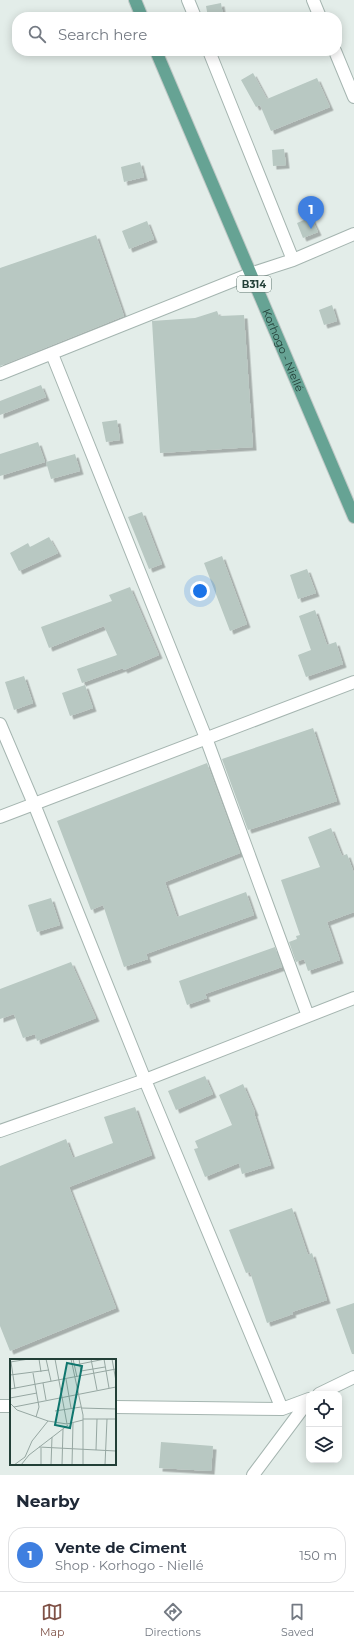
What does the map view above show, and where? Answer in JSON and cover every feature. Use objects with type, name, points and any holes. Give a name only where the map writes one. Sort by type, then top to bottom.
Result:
[{"type":"main road","points":[[135,0],[140,12]]},
{"type":"main road","name":"Korhogo - Niellé","points":[[158,56],[354,517]]},
{"type":"street","points":[[188,0],[193,12]]},
{"type":"street","points":[[313,0],[318,12]]},
{"type":"street","points":[[210,56],[293,260]]},
{"type":"street","points":[[337,56],[354,97]]},
{"type":"street","points":[[0,374],[250,274],[293,260],[354,234]]},
{"type":"street","points":[[52,354],[206,738],[308,1016]]},
{"type":"street","points":[[0,817],[354,682]]},
{"type":"street","points":[[0,724],[34,804],[145,1080],[282,1409]]},
{"type":"street","points":[[0,1131],[145,1080],[354,998]]},
{"type":"street","points":[[324,1391],[354,1376]]},
{"type":"street","points":[[116,1407],[282,1409],[306,1400]]},
{"type":"street","points":[[253,1475],[306,1403]]},
{"type":"building","points":[[221,3],[222,12],[207,12],[206,6]]},
{"type":"building","points":[[253,73],[267,99],[317,78],[330,107],[271,131],[260,105],[256,107],[241,80]]},
{"type":"building","points":[[284,149],[286,165],[273,166],[272,150]]},
{"type":"building","points":[[140,162],[144,177],[124,182],[121,167]]},
{"type":"building","points":[[311,217],[318,232],[303,238],[297,223]]},
{"type":"building","points":[[147,221],[154,239],[129,249],[122,231]]},
{"type":"building","points":[[96,235],[124,316],[0,366],[0,268]]},
{"type":"building","points":[[332,305],[337,321],[324,325],[319,310]]},
{"type":"building","points":[[217,311],[219,316],[244,315],[253,447],[160,453],[152,321],[195,318]]},
{"type":"building","points":[[41,385],[46,397],[0,415],[0,401]]},
{"type":"building","points":[[117,420],[120,440],[106,442],[102,422]]},
{"type":"building","points":[[38,442],[45,462],[0,476],[0,454]]},
{"type":"building","points":[[75,454],[80,471],[51,479],[46,462]]},
{"type":"building","points":[[142,512],[162,564],[149,569],[128,517]]},
{"type":"building","points":[[49,537],[58,553],[19,571],[10,553],[28,543],[30,547]]},
{"type":"building","points":[[222,556],[247,624],[230,631],[204,563]]},
{"type":"building","points":[[307,569],[316,593],[298,599],[290,575]]},
{"type":"building","points":[[130,587],[159,655],[124,670],[123,668],[82,683],[77,669],[117,655],[104,626],[49,648],[41,627],[112,601],[109,595]]},
{"type":"building","points":[[315,610],[327,645],[336,642],[343,664],[306,677],[298,655],[311,650],[299,616]]},
{"type":"building","points":[[24,676],[33,703],[14,710],[5,682]]},
{"type":"building","points":[[85,685],[93,708],[70,716],[62,693]]},
{"type":"building","points":[[313,728],[337,801],[248,830],[222,759]]},
{"type":"building","points":[[207,763],[240,853],[165,882],[177,917],[246,892],[254,915],[146,954],[148,959],[124,967],[103,905],[91,910],[57,821]]},
{"type":"building","points":[[331,828],[342,856],[347,854],[354,873],[354,912],[327,922],[340,960],[308,971],[304,959],[296,962],[289,942],[297,939],[296,936],[300,935],[281,880],[320,867],[308,837]]},
{"type":"building","points":[[51,898],[60,925],[37,932],[28,905]]},
{"type":"building","points":[[275,947],[282,967],[205,994],[207,998],[187,1005],[179,981]]},
{"type":"building","points":[[71,962],[96,1018],[37,1041],[35,1034],[23,1038],[14,1014],[0,1019],[0,989]]},
{"type":"building","points":[[205,1076],[213,1094],[176,1110],[168,1091]]},
{"type":"building","points":[[243,1084],[255,1112],[254,1113],[271,1165],[242,1174],[239,1163],[205,1177],[194,1149],[198,1148],[195,1141],[232,1125],[219,1095]]},
{"type":"building","points":[[135,1107],[152,1155],[69,1187],[116,1308],[10,1351],[0,1326],[0,1166],[66,1139],[73,1158],[113,1143],[104,1117]]},
{"type":"building","points":[[292,1208],[308,1255],[312,1253],[327,1300],[292,1312],[293,1314],[267,1323],[250,1272],[246,1273],[229,1230]]},
{"type":"building","points":[[354,1303],[354,1354],[352,1354],[336,1309]]},
{"type":"building","points":[[161,1442],[213,1446],[211,1471],[159,1468]]},
{"type":"place","name":"Vente de Ciment","points":[[311,229]]}]
